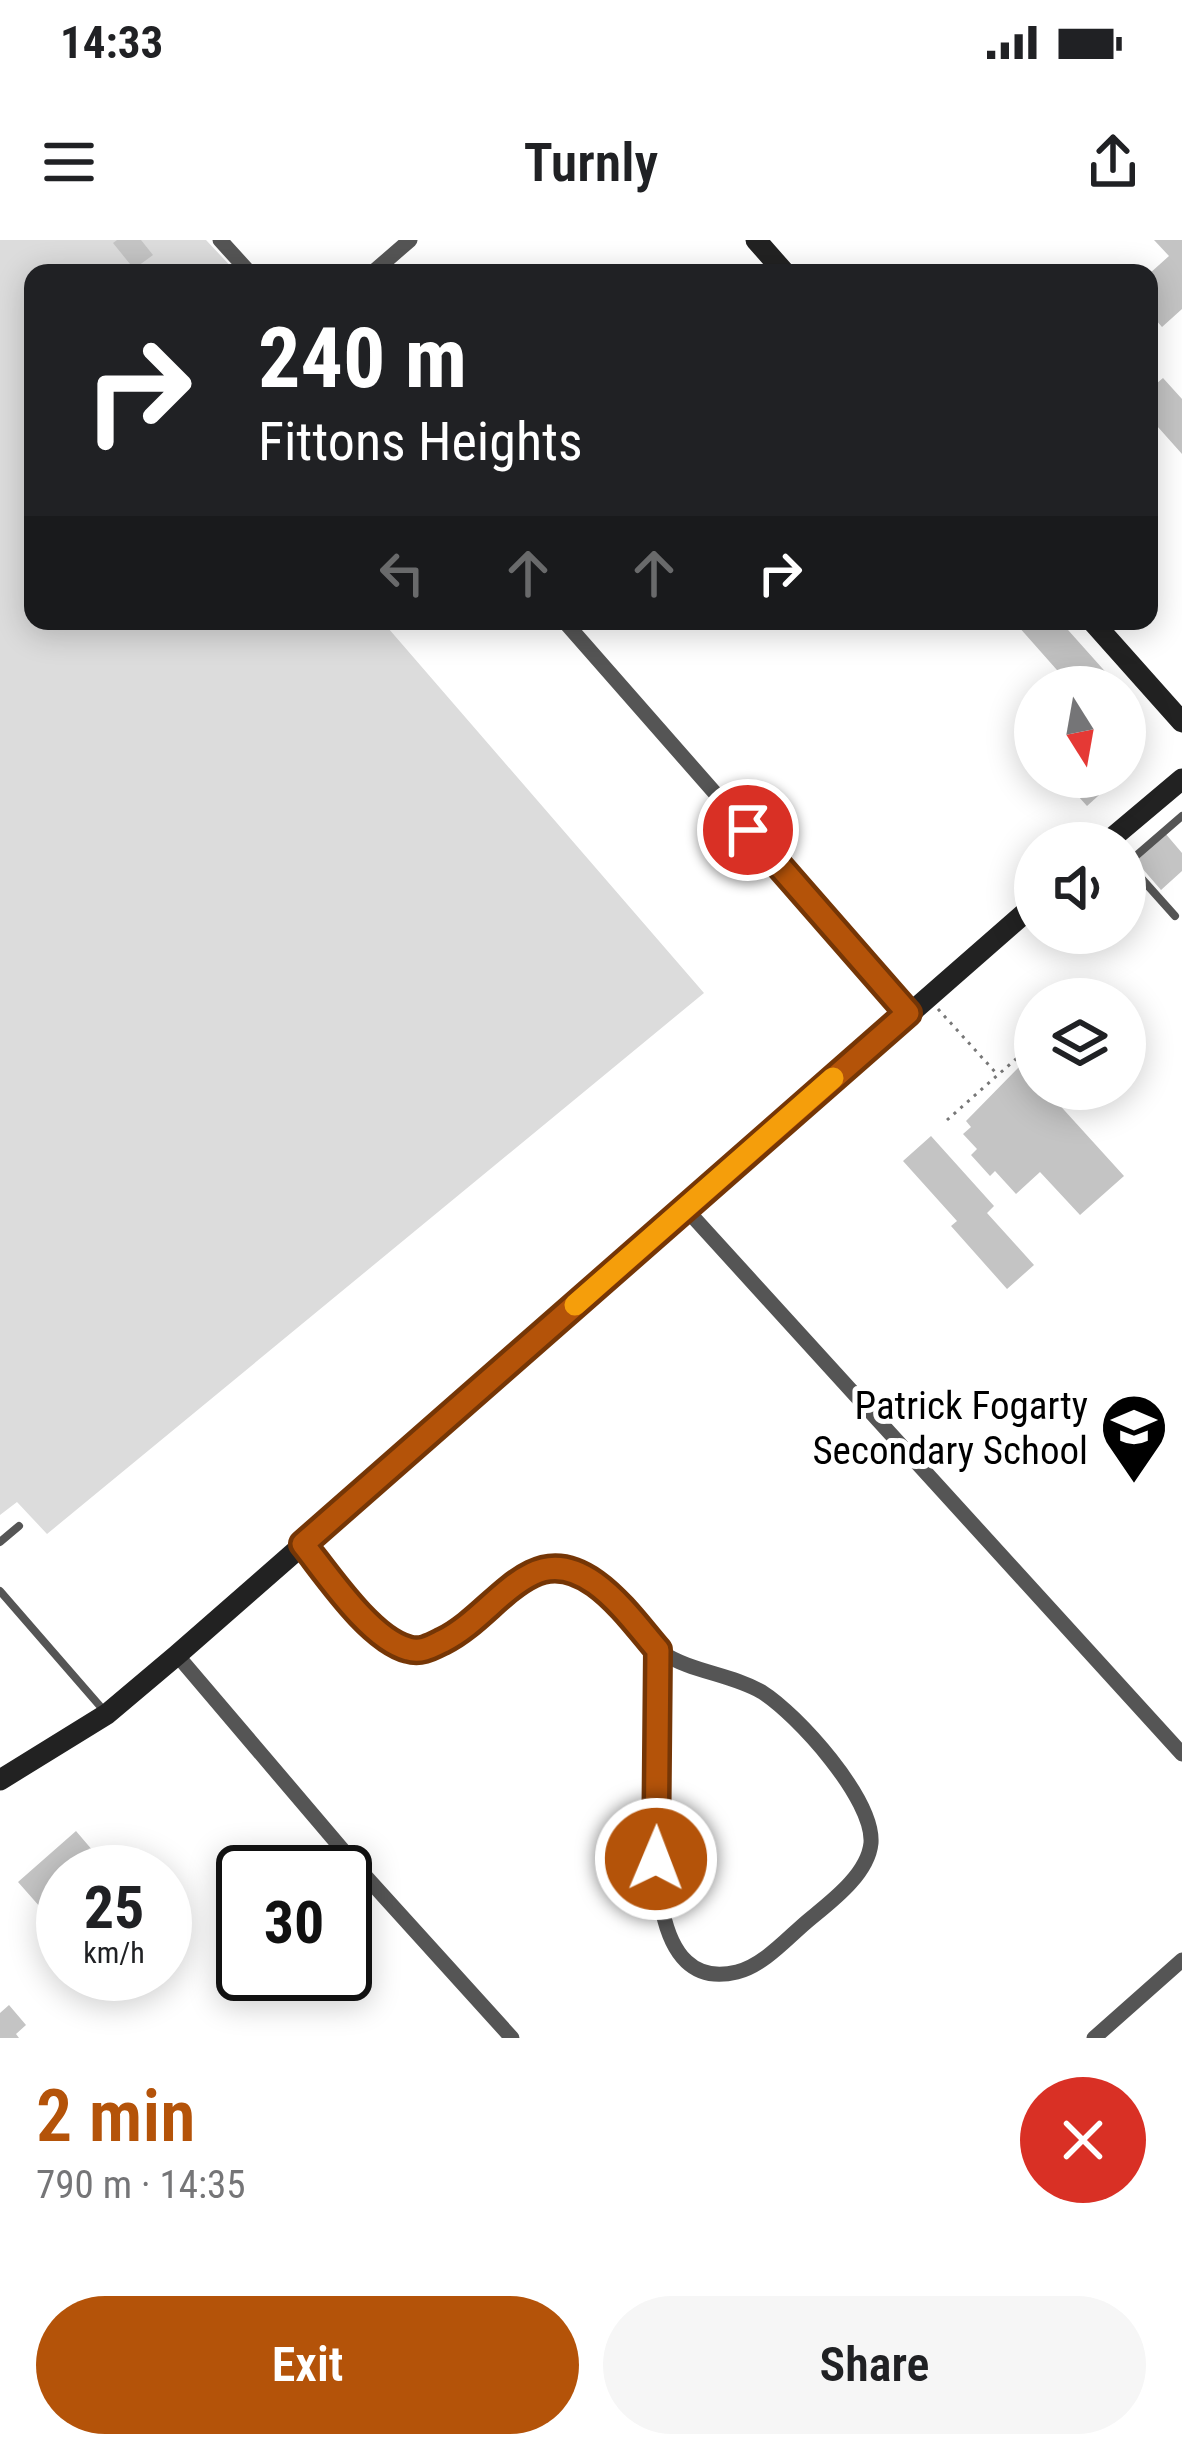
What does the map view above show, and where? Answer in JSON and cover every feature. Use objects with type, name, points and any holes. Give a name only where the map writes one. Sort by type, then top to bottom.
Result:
[{"type":"street","points":[[220,240],[242,264]]},
{"type":"street","points":[[382,264],[410,240]]},
{"type":"street","points":[[756,240],[777,264]]},
{"type":"street","points":[[572,630],[908,1013]]},
{"type":"street","points":[[1100,630],[1182,722]]},
{"type":"street","points":[[1131,822],[1182,778]]},
{"type":"street","points":[[0,1780],[107,1714],[177,1655],[1014,922]]},
{"type":"street","points":[[686,1208],[1182,1754]]},
{"type":"street","points":[[303,1544],[357,1611],[407,1649],[426,1650],[461,1632],[533,1573],[573,1571],[608,1591],[658,1650],[761,1692],[792,1718],[848,1783],[868,1822],[871,1844],[864,1863],[837,1897],[759,1962],[738,1972],[698,1968],[682,1957],[661,1912],[656,1859],[658,1650]]},
{"type":"street","points":[[177,1655],[359,1869],[512,2038]]},
{"type":"street","points":[[1094,2038],[1182,1960]]},
{"type":"lane","points":[[1175,916],[1130,861],[1182,816]]},
{"type":"lane","points":[[0,1542],[19,1526]]},
{"type":"lane","points":[[0,1591],[107,1714]]},
{"type":"path","points":[[933,1003],[997,1074]]},
{"type":"path","points":[[946,1120],[1014,1059]]},
{"type":"shaded area","points":[[0,240],[206,240],[229,264],[24,264],[24,630],[390,630],[704,993],[47,1534],[17,1502],[0,1515]]},
{"type":"building","points":[[141,240],[153,255],[141,264],[130,264],[113,243]]},
{"type":"building","points":[[1154,240],[1182,240],[1182,309],[1162,327],[1158,322],[1158,266],[1169,256]]},
{"type":"building","points":[[1163,378],[1182,399],[1182,454],[1158,427],[1158,382]]},
{"type":"building","points":[[1022,630],[1068,630],[1100,666],[1053,666]]},
{"type":"building","points":[[1165,833],[1182,853],[1182,871],[1161,890],[1146,873],[1146,850]]},
{"type":"building","points":[[1014,1072],[1014,1110],[1064,1110],[1124,1176],[1080,1215],[1040,1172],[1016,1194],[995,1171],[990,1176],[971,1155],[977,1149],[963,1134],[971,1127],[966,1121]]},
{"type":"building","points":[[931,1136],[994,1206],[987,1213],[1034,1265],[1007,1289],[951,1226],[957,1221],[903,1161]]},
{"type":"building","points":[[76,1831],[88,1845],[60,1845]]},
{"type":"building","points":[[36,1866],[36,1902],[18,1882]]},
{"type":"building","points":[[9,2005],[26,2025],[16,2034],[19,2038],[0,2038],[0,2013]]},
{"type":"slow traffic","points":[[575,1305],[833,1078]]},
{"type":"place","name":"Patrick Fogarty Secondary School","points":[[1134,1486]]},
{"type":"route","points":[[656,1859],[658,1650],[608,1591],[573,1571],[533,1573],[461,1632],[426,1650],[407,1649],[357,1611],[303,1544],[908,1013],[748,830]]}]
